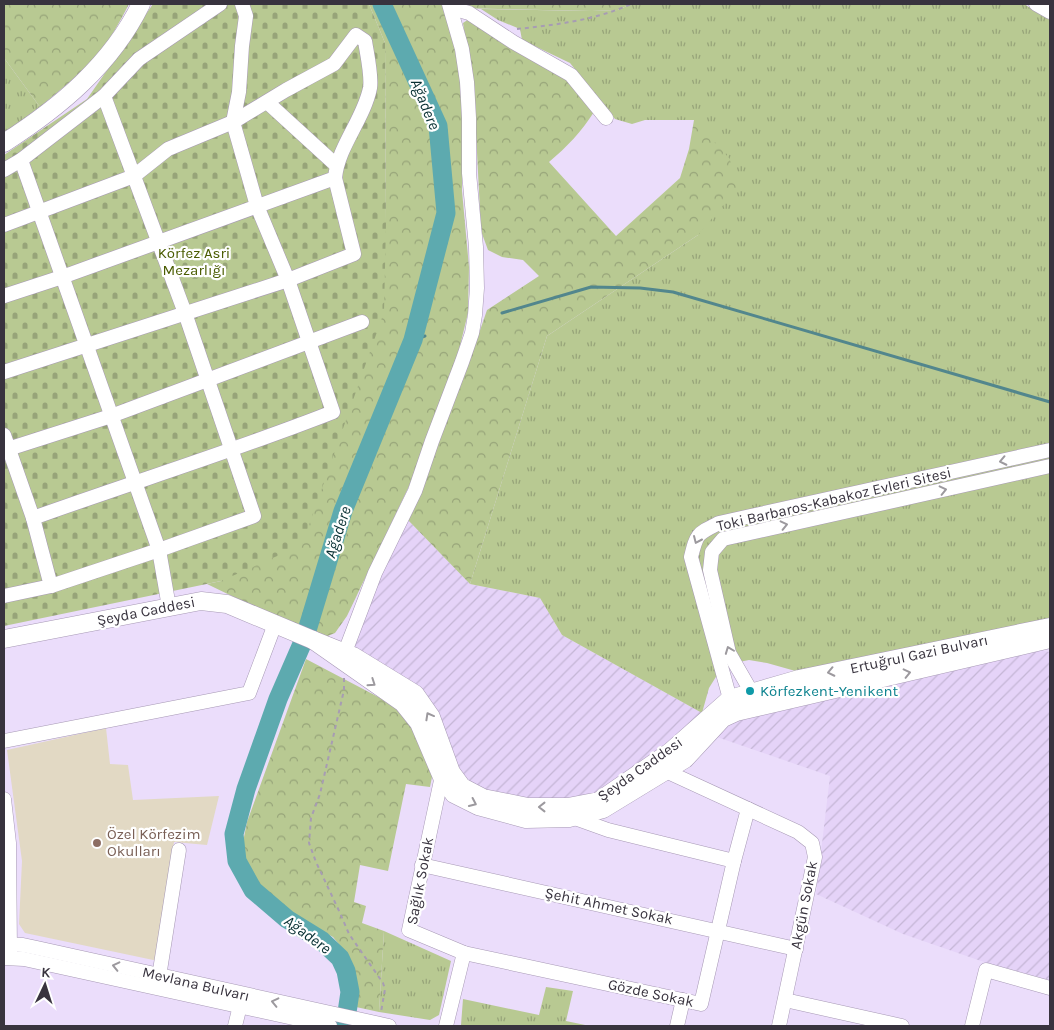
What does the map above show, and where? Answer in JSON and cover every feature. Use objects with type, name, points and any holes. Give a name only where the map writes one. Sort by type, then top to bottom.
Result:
[{"type":"main road","points":[[4,143],[68,97],[100,65],[124,36],[141,4]]},
{"type":"main road","name":"Şeyda Caddesi","points":[[4,639],[201,601],[220,602],[236,607],[313,640],[345,660],[403,703],[419,723],[442,777],[454,794],[478,806],[526,818],[568,812],[599,801],[658,768],[685,759],[723,718],[755,700]]},
{"type":"main road","name":"Ertuğrul Gazi Bulvarı","points":[[755,700],[804,678],[1050,627]]},
{"type":"main road","name":"Ertuğrul Gazi Bulvarı","points":[[730,698],[755,700],[1050,639]]},
{"type":"main road","name":"Şeyda Caddesi","points":[[345,660],[353,656],[416,694],[431,717],[451,772],[462,787],[483,798],[528,807],[568,812]]},
{"type":"main road","name":"Şeyda Caddesi","points":[[658,768],[670,752],[730,698]]},
{"type":"street","points":[[4,170],[21,160],[104,96],[139,58],[220,4]]},
{"type":"street","points":[[33,518],[232,450],[333,412],[288,280],[257,206],[233,122],[239,92],[246,16],[242,4]]},
{"type":"street","points":[[1036,4],[1050,12]]},
{"type":"street","points":[[450,6],[469,13],[571,75],[606,118]]},
{"type":"street","points":[[345,660],[374,573],[416,491],[432,441],[472,333],[475,315],[477,288],[476,247],[469,174],[470,118],[462,48],[450,6]]},
{"type":"street","points":[[4,225],[134,176],[168,149],[233,122],[334,64],[356,35],[365,41],[370,86],[364,107],[336,172],[257,206],[62,277],[4,296]]},
{"type":"street","points":[[4,596],[51,586],[254,516],[185,313],[104,96]]},
{"type":"street","points":[[4,372],[288,280],[354,254],[336,172],[267,102]]},
{"type":"street","points":[[21,160],[159,550],[169,606]]},
{"type":"street","points":[[8,449],[111,416],[362,322]]},
{"type":"street","points":[[4,435],[33,518],[51,586]]},
{"type":"street","name":"Toki Barbaros-Kabakoz Evleri Sitesi","points":[[730,698],[691,557],[700,532],[719,523],[1050,450]]},
{"type":"street","name":"Toki Barbaros-Kabakoz Evleri Sitesi","points":[[755,700],[729,653],[710,570],[712,552],[723,539],[1050,466]]},
{"type":"street","points":[[4,741],[249,693],[275,624]]},
{"type":"street","name":"Sağlık Sokak","points":[[446,758],[408,930],[464,953]]},
{"type":"street","name":"Akgün Sokak","points":[[658,768],[798,832],[812,843],[815,857],[779,1026]]},
{"type":"street","points":[[4,799],[7,951]]},
{"type":"street","name":"Gözde Sokak","points":[[464,953],[701,1004],[748,809]]},
{"type":"street","points":[[568,812],[608,830],[734,861]]},
{"type":"street","points":[[158,982],[178,850]]},
{"type":"street","name":"Şehit Ahmet Sokak","points":[[422,865],[796,949]]},
{"type":"street","name":"Mevlana Bulvarı","points":[[7,951],[24,959],[158,982],[324,1021]]},
{"type":"street","points":[[446,1026],[464,953]]},
{"type":"street","points":[[972,1026],[986,970],[1050,988]]},
{"type":"street","name":"Mevlana Bulvarı","points":[[158,982],[240,1006],[324,1021],[383,1025]]},
{"type":"street","points":[[676,1026],[683,1000]]},
{"type":"street","points":[[785,1000],[902,1026]]},
{"type":"street","points":[[235,1026],[240,1006]]},
{"type":"path","points":[[497,31],[590,18],[631,4]]},
{"type":"path","points":[[345,660],[344,690],[320,794],[311,818],[309,843],[349,934],[383,983],[385,989],[383,1025]]},
{"type":"shaded area","points":[[407,519],[470,584],[540,598],[562,635],[702,713],[667,746],[597,795],[575,800],[528,802],[480,792],[465,783],[352,650],[373,590]]},
{"type":"shaded area","points":[[1032,649],[1050,652],[1050,980],[981,961],[903,934],[816,894],[830,776],[714,736],[730,721]]},
{"type":"shaded area","name":"Özel Körfezim Okulları","points":[[106,728],[110,764],[128,765],[133,800],[219,796],[207,845],[174,842],[158,961],[25,933],[19,924],[22,861],[7,750]]},
{"type":"green space","points":[[4,4],[129,4],[111,36],[98,54],[40,107],[4,58]]},
{"type":"green space","name":"Körfez Asri Mezarlığı","points":[[153,4],[369,4],[385,43],[386,223],[384,312],[302,545],[221,581],[4,626],[4,155],[87,99]]},
{"type":"green space","points":[[369,4],[631,4],[618,10],[592,11],[451,8],[450,22],[463,93],[462,191],[469,267],[468,313],[459,350],[411,482],[347,616],[335,633],[320,639],[207,584],[221,581],[386,223],[385,43]]},
{"type":"green space","points":[[631,4],[1024,4],[1050,20],[1050,618],[906,651],[799,672],[749,660],[734,663],[719,672],[709,688],[702,713],[562,635],[540,598],[470,584],[547,336],[698,235],[694,120],[645,120],[632,124],[615,119],[570,63],[522,40],[520,29],[498,20],[481,9],[592,11],[618,10]]},
{"type":"green space","points":[[469,19],[566,76],[594,112],[573,139],[549,162],[616,236],[680,178],[689,149],[694,120],[729,158],[740,185],[698,235],[547,336],[470,584],[407,519],[422,485],[487,310],[539,276],[523,260],[502,257],[488,250],[481,231],[474,94],[463,23]]},
{"type":"green space","points":[[4,58],[40,107],[4,133]]},
{"type":"green space","points":[[306,659],[403,710],[434,767],[430,787],[406,784],[388,871],[360,865],[354,902],[366,906],[362,923],[384,931],[379,1012],[356,1007],[350,958],[333,937],[306,922],[265,892],[248,868],[242,847],[247,822]]},
{"type":"green space","points":[[384,931],[451,961],[439,1015],[430,1020],[379,1012]]},
{"type":"green space","points":[[546,987],[573,991],[566,1021],[590,1026],[461,1025],[463,999],[539,1015]]},
{"type":"waterway","name":"Ağadere","points":[[345,1026],[350,992],[346,971],[340,958],[321,940],[287,919],[253,890],[237,861],[234,834],[246,789],[278,699],[305,637],[343,511],[413,340],[446,213],[438,126],[382,4]]},
{"type":"waterway","points":[[502,313],[591,287],[640,288],[673,292],[1050,402]]},
{"type":"waterway","points":[[413,340],[425,336]]},
{"type":"place","name":"Körfezkent-Yenikent","points":[[750,691]]},
{"type":"place","name":"Özel Körfezim Okulları","points":[[97,843]]}]
